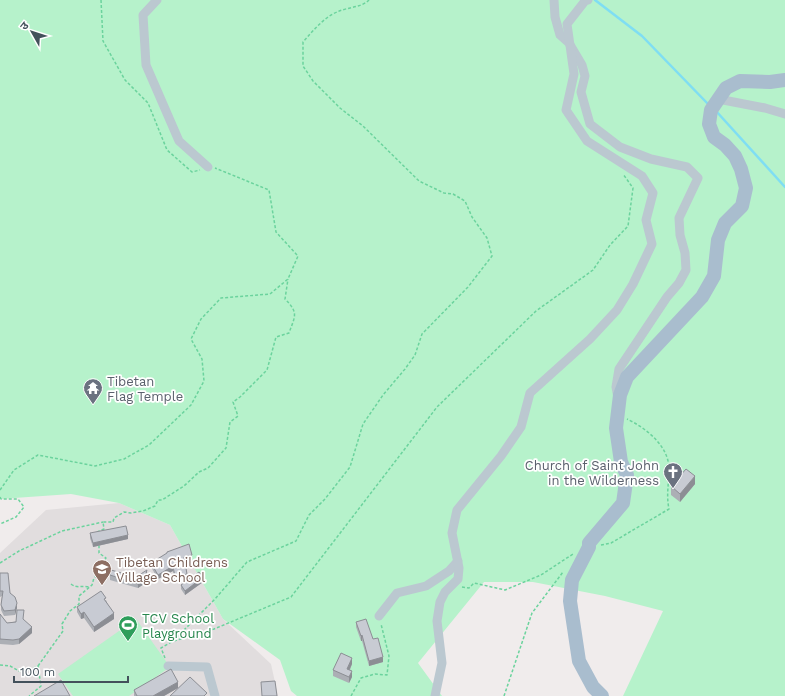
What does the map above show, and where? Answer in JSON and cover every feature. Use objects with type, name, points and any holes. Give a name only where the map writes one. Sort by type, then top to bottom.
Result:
[{"type":"main road","points":[[602,696],[593,687],[579,661],[570,601],[572,580],[589,545],[623,503],[627,475],[621,462],[616,428],[620,395],[627,377],[702,297],[714,276],[718,240],[725,223],[742,206],[746,188],[741,169],[735,156],[714,137],[709,124],[715,104],[726,88],[740,81],[770,82],[785,80]]},
{"type":"street","points":[[157,0],[143,15],[146,66],[179,141],[208,167]]},
{"type":"street","points":[[554,0],[555,17],[560,35],[569,43],[582,64],[585,76],[581,92],[590,124],[620,147],[651,159],[687,167],[698,178],[678,218],[685,253],[686,270],[679,283],[667,297],[619,369],[616,387],[619,411]]},
{"type":"street","points":[[434,696],[442,664],[437,621],[440,602],[445,592],[458,579],[459,568],[452,533],[457,510],[501,456],[521,427],[530,393],[590,339],[618,310],[633,284],[652,244],[646,220],[653,193],[642,176],[587,141],[566,110],[574,74],[567,24],[585,1],[588,0]]},
{"type":"street","points":[[715,104],[765,108],[785,114]]},
{"type":"street","points":[[380,616],[397,594],[426,586],[449,571],[458,561]]},
{"type":"street","points":[[168,666],[206,667],[215,696]]},
{"type":"path","points":[[0,563],[20,551],[62,531],[103,522],[113,522],[114,518],[124,512],[131,513],[143,511],[155,506],[158,500],[162,500],[184,486],[199,472],[208,468],[226,448],[230,422],[238,416],[233,402],[240,398],[267,370],[276,337],[289,333],[295,316],[293,306],[285,299],[288,279],[298,256],[276,232],[270,190],[218,168],[208,167],[192,172],[167,150],[148,103],[125,80],[103,41],[101,0]]},
{"type":"path","points":[[173,641],[215,599],[247,562],[296,541],[309,515],[325,499],[350,467],[363,424],[383,395],[415,355],[422,334],[468,287],[492,256],[487,238],[472,217],[465,201],[453,194],[444,193],[419,181],[363,126],[340,108],[313,82],[303,66],[303,42],[319,24],[337,12],[366,4],[370,0]]},
{"type":"path","points":[[168,666],[161,648],[173,641],[214,629],[291,597],[437,407],[536,310],[593,270],[610,245],[628,226],[633,188],[619,169]]},
{"type":"path","points":[[0,490],[14,470],[38,455],[95,466],[124,460],[149,445],[191,405],[204,381],[202,359],[191,339],[201,318],[221,298],[270,294],[288,279]]},
{"type":"path","points":[[458,579],[460,586],[469,588],[474,583],[505,590],[541,575],[589,545],[611,543],[669,509],[667,498],[669,468],[667,457],[663,448],[656,440],[619,411]]},
{"type":"path","points":[[0,497],[1,499],[18,499],[24,507],[16,517],[0,524]]},
{"type":"path","points":[[98,532],[104,529],[103,522]]},
{"type":"path","points":[[0,665],[10,666],[19,671],[30,670],[38,666],[63,631],[62,624],[70,611],[79,604],[79,596],[92,585],[94,578],[104,570],[101,563],[106,558],[99,553],[99,545],[96,539]]},
{"type":"path","points":[[504,696],[532,612],[564,571]]},
{"type":"path","points":[[71,584],[76,587],[89,587]]},
{"type":"path","points":[[351,696],[361,678],[375,674],[387,675],[389,656],[380,616]]},
{"type":"path","points":[[29,696],[41,686],[38,666]]},
{"type":"shaded area","name":"Tibetan Childrens Village School","points":[[119,503],[170,525],[223,619],[271,664],[278,696],[0,696],[0,553],[46,510]]},
{"type":"green space","points":[[0,0],[785,0],[785,696],[623,696],[663,611],[605,596],[533,582],[484,582],[418,663],[442,696],[297,696],[291,691],[280,660],[223,619],[170,525],[119,503],[71,494],[0,499]]},
{"type":"green space","name":"TCV School Playground","points":[[136,619],[170,667],[129,696],[73,696],[58,674]]},
{"type":"building","points":[[686,469],[695,476],[680,494],[671,486]]},
{"type":"building","points":[[126,526],[128,535],[93,543],[90,533]]},
{"type":"building","points":[[189,544],[192,555],[184,557],[187,574],[175,577],[173,566],[158,575],[151,563],[167,552]]},
{"type":"building","points":[[111,570],[136,577],[147,570],[144,580],[138,584],[110,575]]},
{"type":"building","points":[[199,572],[203,577],[185,591],[181,585]]},
{"type":"building","points":[[0,573],[8,573],[10,593],[15,597],[17,603],[15,610],[4,611],[1,605],[3,591],[0,591]]},
{"type":"building","points":[[101,591],[106,598],[104,599],[114,613],[94,627],[84,612],[81,614],[77,607]]},
{"type":"building","points":[[17,610],[24,610],[23,619],[32,627],[19,639],[0,639],[0,614],[7,623],[16,622]]},
{"type":"building","points":[[366,619],[373,639],[378,638],[383,657],[369,661],[362,635],[361,636],[356,622]]},
{"type":"building","points":[[341,653],[352,658],[347,669],[352,671],[349,677],[333,670]]},
{"type":"building","points":[[171,669],[178,682],[153,696],[137,696],[134,690]]},
{"type":"building","points":[[190,677],[207,693],[204,696],[170,696]]},
{"type":"building","points":[[61,680],[70,696],[34,696]]},
{"type":"building","points":[[275,681],[277,696],[262,696],[261,682]]},
{"type":"waterway","points":[[595,0],[642,36],[709,105]]},
{"type":"waterway","points":[[716,111],[785,187]]},
{"type":"place","name":"Tibetan Flag Temple","points":[[93,405]]},
{"type":"place","name":"Church of Saint John in the Wilderness","points":[[673,489]]},
{"type":"place","name":"Tibetan Childrens Village School","points":[[102,586]]},
{"type":"place","name":"TCV School Playground","points":[[128,642]]}]
